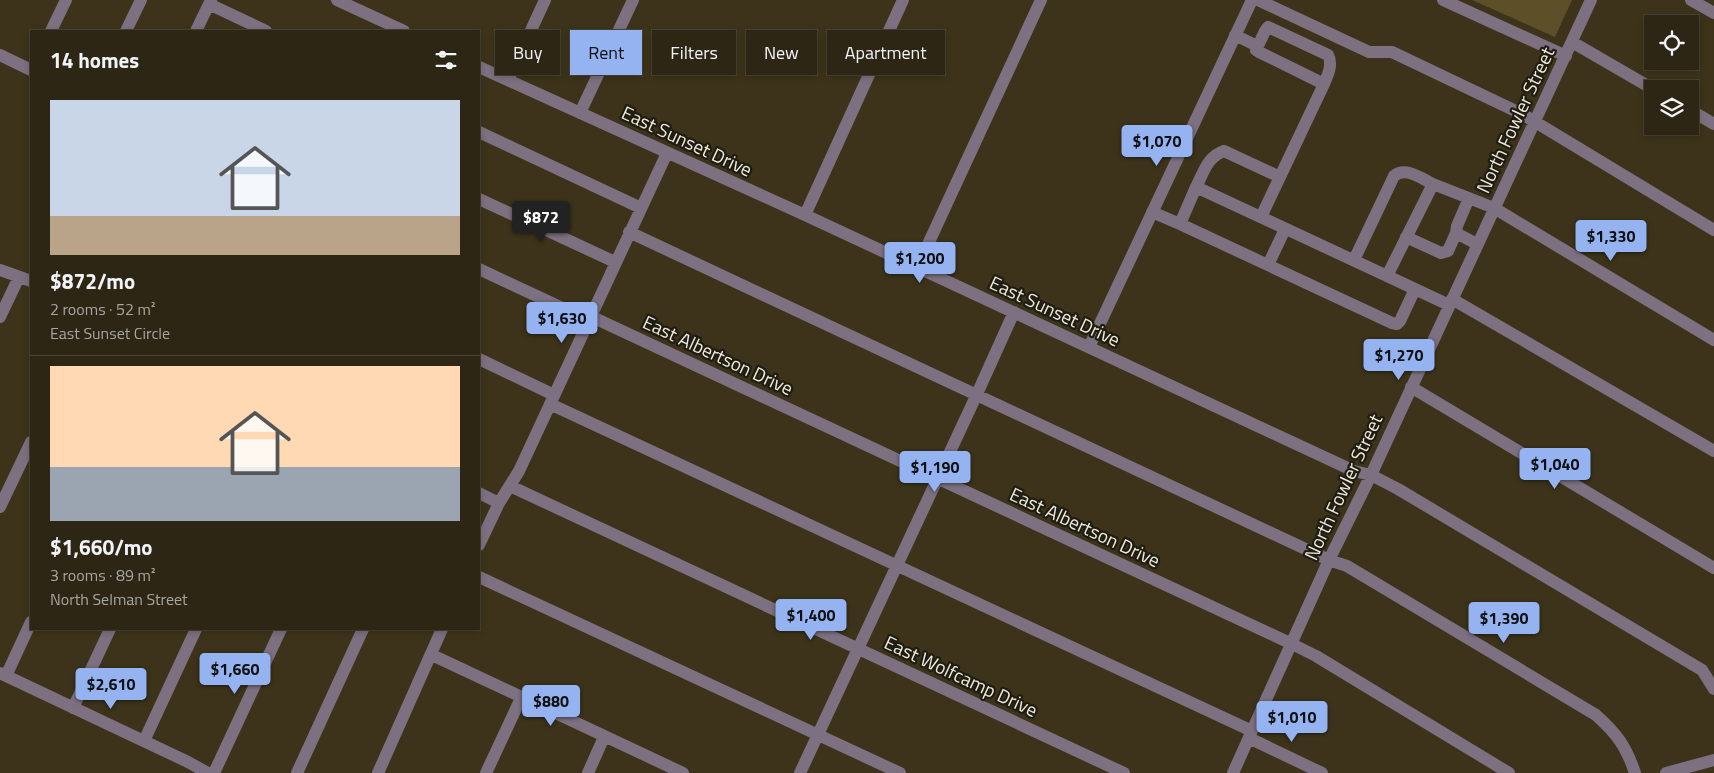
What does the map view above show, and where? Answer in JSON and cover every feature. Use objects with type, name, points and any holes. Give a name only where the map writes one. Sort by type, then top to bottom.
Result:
[{"type":"street","points":[[51,30],[66,0]]},
{"type":"street","points":[[126,30],[141,0]]},
{"type":"street","points":[[338,0],[402,30]]},
{"type":"street","points":[[508,80],[545,0]]},
{"type":"street","points":[[580,113],[632,0]]},
{"type":"street","points":[[805,216],[903,0]]},
{"type":"street","points":[[917,268],[1041,0]]},
{"type":"street","points":[[1089,347],[1252,0]]},
{"type":"street","points":[[1258,0],[1369,52],[1392,52],[1522,114],[1714,230]]},
{"type":"street","points":[[1443,0],[1566,56]]},
{"type":"street","name":"North Fowler Street","points":[[1233,773],[1329,560],[1371,475],[1591,0]]},
{"type":"street","points":[[1691,0],[1714,13]]},
{"type":"street","points":[[196,30],[210,2],[264,30]]},
{"type":"street","points":[[1261,217],[1324,84],[1331,63],[1328,55],[1268,27],[1256,50],[1324,84]]},
{"type":"street","points":[[1235,36],[1257,46]]},
{"type":"street","points":[[1572,42],[1644,84]]},
{"type":"street","points":[[0,56],[30,70]]},
{"type":"street","name":"East Sunset Drive","points":[[480,67],[1014,312],[1354,471],[1371,475],[1398,488],[1702,670],[1714,689]]},
{"type":"street","points":[[1699,115],[1714,124]]},
{"type":"street","points":[[480,132],[641,208]]},
{"type":"street","points":[[1180,224],[1209,160],[1216,154],[1224,151],[1280,176]]},
{"type":"street","points":[[480,543],[499,503],[519,471],[667,153]]},
{"type":"street","points":[[1354,260],[1394,176],[1399,171],[1405,171],[1432,184],[1494,208],[1714,340]]},
{"type":"street","points":[[1387,276],[1432,184]]},
{"type":"street","points":[[1196,188],[1415,289],[1450,302],[1714,451]]},
{"type":"street","points":[[1406,237],[1445,253],[1448,251],[1456,233],[1469,198]]},
{"type":"street","points":[[480,199],[615,262]]},
{"type":"street","points":[[1152,212],[1396,324],[1400,321],[1415,289]]},
{"type":"street","points":[[1268,265],[1285,228]]},
{"type":"street","points":[[629,232],[1329,560],[1346,566],[1596,715],[1619,738],[1627,751],[1635,773]]},
{"type":"street","points":[[1456,233],[1477,244]]},
{"type":"street","name":"East Albertson Drive","points":[[480,269],[589,318],[1292,644],[1316,656],[1509,773]]},
{"type":"street","points":[[0,270],[25,279],[0,317]]},
{"type":"street","points":[[800,773],[1014,312]]},
{"type":"street","points":[[480,360],[552,400],[1250,734],[1322,773]]},
{"type":"street","points":[[1411,388],[1714,568]]},
{"type":"street","points":[[0,507],[30,444]]},
{"type":"street","name":"East Wolfcamp Drive","points":[[510,486],[1124,773]]},
{"type":"street","points":[[480,494],[499,503]]},
{"type":"street","points":[[480,577],[900,773]]},
{"type":"street","points":[[30,624],[3,675],[208,773]]},
{"type":"street","points":[[73,708],[110,630]]},
{"type":"street","points":[[144,741],[196,630]]},
{"type":"street","points":[[214,773],[281,630]]},
{"type":"street","points":[[297,773],[363,630]]},
{"type":"street","points":[[378,773],[442,630]]},
{"type":"street","points":[[432,655],[683,773]]},
{"type":"street","points":[[486,773],[521,698]]},
{"type":"street","points":[[588,773],[604,737]]},
{"type":"street","points":[[1666,773],[1714,760]]},
{"type":"shaded area","points":[[1472,0],[1572,0],[1555,37]]}]
